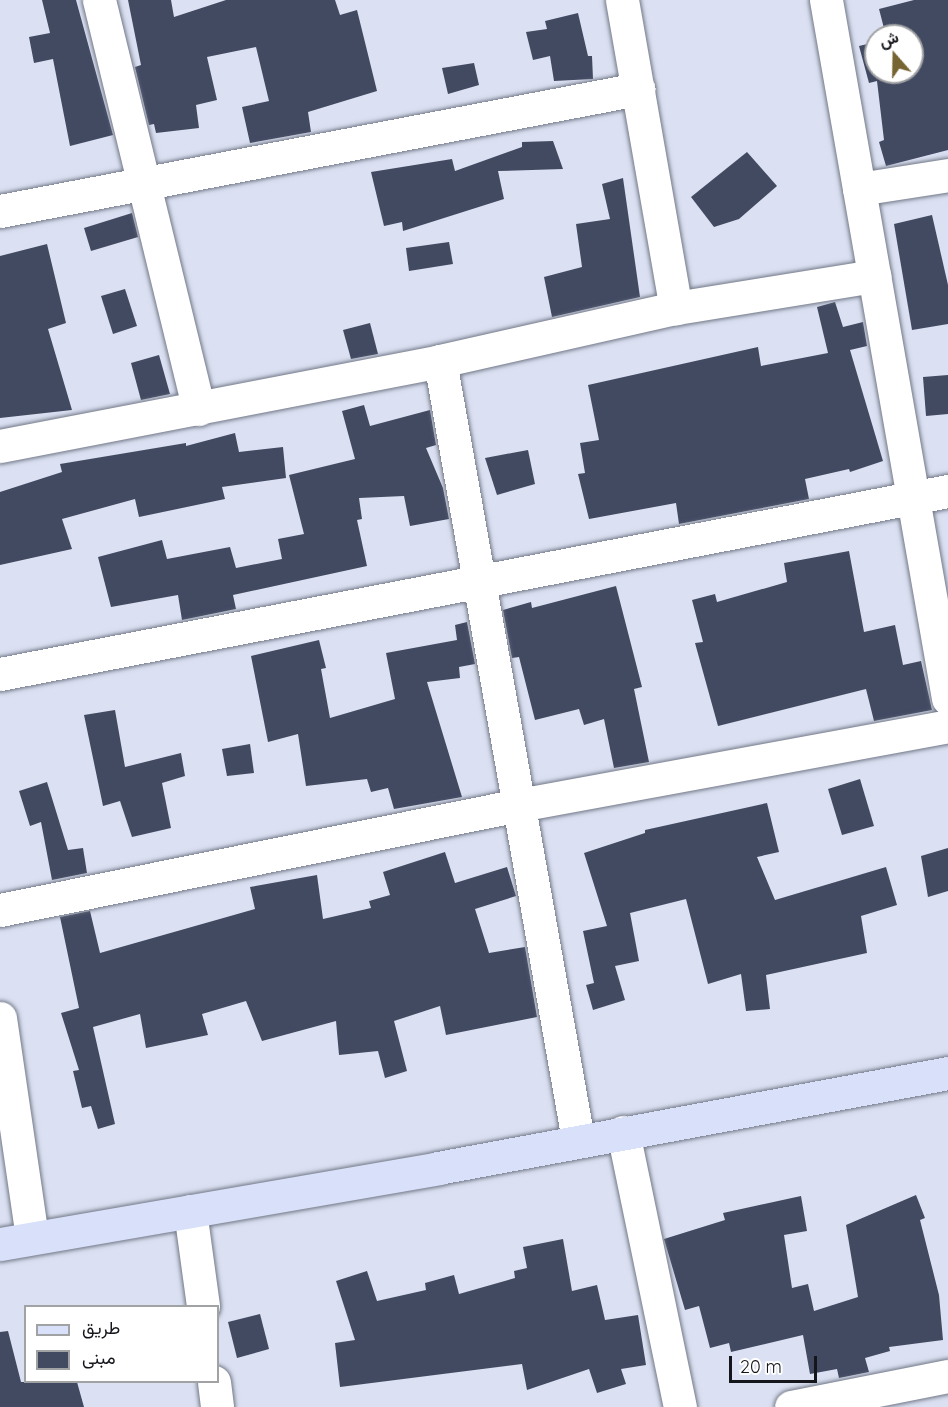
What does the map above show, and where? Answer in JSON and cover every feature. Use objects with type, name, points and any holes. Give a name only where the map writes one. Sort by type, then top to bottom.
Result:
[{"type":"main road","points":[[0,1244],[948,1073]]},
{"type":"street","points":[[99,0],[141,184],[199,409]]},
{"type":"street","points":[[622,0],[676,308]]},
{"type":"street","points":[[826,0],[948,698]]},
{"type":"street","points":[[0,211],[638,89]]},
{"type":"street","points":[[859,189],[948,175]]},
{"type":"street","points":[[0,446],[440,361],[676,308],[874,276]]},
{"type":"street","points":[[440,361],[477,584],[519,805],[578,1140]]},
{"type":"street","points":[[0,674],[477,584],[948,491]]},
{"type":"street","points":[[0,910],[519,805],[948,726]]},
{"type":"street","points":[[0,1018],[32,1238]]},
{"type":"street","points":[[623,1132],[680,1407]]},
{"type":"street","points":[[190,1211],[203,1305]]},
{"type":"street","points":[[791,1407],[948,1376]]},
{"type":"street","points":[[214,1383],[217,1407]]},
{"type":"building","points":[[42,0],[76,0],[113,135],[70,146],[53,59],[34,63],[29,37],[50,33]]},
{"type":"building","points":[[128,0],[171,0],[174,17],[226,0],[335,0],[340,15],[357,10],[377,91],[308,112],[311,132],[250,143],[242,107],[269,101],[256,47],[207,57],[217,100],[196,105],[199,128],[156,133],[154,124],[149,125],[135,67],[141,65]]},
{"type":"building","points":[[914,0],[948,0],[948,150],[886,166],[879,142],[884,140],[877,84],[924,84],[924,24],[883,24],[879,9]]},
{"type":"building","points":[[578,13],[588,56],[592,56],[593,79],[554,81],[550,56],[533,60],[526,32],[547,29],[545,21]]},
{"type":"building","points":[[864,45],[864,64],[859,46]]},
{"type":"building","points":[[474,63],[479,85],[448,94],[442,68]]},
{"type":"building","points":[[553,141],[563,169],[498,171],[504,199],[403,231],[402,222],[384,226],[371,172],[452,159],[455,171],[522,147],[522,142]]},
{"type":"building","points":[[747,152],[777,186],[739,219],[714,227],[691,197]]},
{"type":"building","points":[[623,178],[640,297],[552,317],[544,277],[582,267],[576,224],[610,219],[602,184]]},
{"type":"building","points":[[132,213],[138,237],[91,251],[84,228]]},
{"type":"building","points":[[932,215],[948,285],[948,324],[912,330],[894,224]]},
{"type":"building","points":[[449,242],[453,264],[409,271],[406,248]]},
{"type":"building","points":[[47,244],[66,323],[48,329],[72,410],[0,418],[0,256]]},
{"type":"building","points":[[125,289],[137,326],[113,334],[101,296]]},
{"type":"building","points":[[835,302],[843,327],[863,322],[867,346],[850,350],[883,461],[850,472],[849,469],[805,479],[809,499],[679,524],[676,503],[589,519],[578,474],[585,473],[580,443],[599,440],[588,385],[758,347],[761,366],[828,353],[817,307]]},
{"type":"building","points":[[370,323],[378,354],[351,359],[343,330]]},
{"type":"building","points":[[159,355],[170,394],[141,400],[131,363]]},
{"type":"building","points":[[948,375],[948,414],[926,416],[923,377]]},
{"type":"building","points":[[364,405],[370,426],[430,410],[436,445],[426,448],[443,488],[449,519],[410,526],[404,496],[359,498],[362,519],[357,520],[367,566],[233,595],[236,609],[182,620],[178,595],[111,607],[98,557],[162,540],[167,559],[230,547],[236,568],[282,559],[278,539],[304,534],[289,475],[355,459],[342,411]]},
{"type":"building","points":[[235,433],[239,452],[283,447],[286,478],[222,487],[225,499],[139,517],[135,499],[62,519],[72,549],[0,565],[0,492],[62,472],[60,464],[186,443],[186,446]]},
{"type":"building","points":[[528,450],[535,484],[497,495],[485,458]]},
{"type":"building","points":[[849,551],[864,632],[895,625],[903,665],[921,661],[932,710],[874,721],[866,689],[718,726],[695,643],[703,642],[692,600],[715,594],[717,602],[787,582],[784,563]]},
{"type":"building","points":[[616,586],[642,687],[634,689],[649,762],[614,768],[604,719],[584,725],[579,709],[535,720],[519,657],[512,658],[503,610],[531,602],[532,608]]},
{"type":"building","points":[[467,622],[475,664],[459,667],[460,678],[427,682],[462,797],[394,809],[388,788],[371,792],[367,779],[306,786],[298,734],[268,742],[251,656],[319,640],[326,668],[321,669],[330,718],[395,699],[386,653],[457,640],[455,625]]},
{"type":"building","points":[[115,710],[125,767],[181,753],[185,776],[162,783],[171,828],[132,837],[120,801],[103,806],[84,715]]},
{"type":"building","points":[[250,744],[254,773],[227,776],[222,749]]},
{"type":"building","points":[[860,779],[874,826],[842,835],[828,789]]},
{"type":"building","points":[[47,782],[68,850],[83,848],[87,873],[52,880],[41,822],[30,826],[19,791]]},
{"type":"building","points":[[767,803],[779,852],[757,857],[775,900],[886,867],[897,905],[861,916],[867,953],[766,975],[770,1009],[746,1011],[741,974],[708,984],[686,899],[630,913],[639,961],[615,966],[625,1000],[593,1010],[586,985],[594,983],[583,931],[607,926],[584,853],[645,833],[645,830]]},
{"type":"building","points":[[948,848],[948,891],[928,897],[921,856]]},
{"type":"building","points":[[445,852],[455,883],[507,867],[516,896],[475,909],[489,953],[525,947],[537,1017],[446,1035],[440,1006],[394,1021],[407,1071],[385,1078],[378,1051],[339,1055],[336,1021],[262,1041],[246,1001],[202,1014],[208,1035],[146,1048],[140,1014],[93,1027],[115,1124],[98,1129],[91,1106],[82,1108],[73,1071],[79,1070],[61,1013],[79,1008],[60,917],[90,911],[100,953],[255,909],[250,887],[317,875],[323,919],[371,908],[369,901],[390,895],[383,872]]},
{"type":"building","points":[[916,1195],[925,1218],[920,1220],[939,1295],[943,1340],[889,1347],[890,1351],[865,1358],[869,1372],[839,1378],[837,1369],[810,1374],[803,1335],[731,1352],[729,1343],[710,1348],[699,1306],[685,1310],[664,1239],[725,1220],[723,1213],[801,1196],[807,1231],[784,1235],[792,1288],[808,1284],[814,1311],[858,1297],[846,1225]]},
{"type":"building","points":[[563,1239],[572,1291],[597,1285],[605,1320],[638,1315],[646,1365],[621,1369],[626,1384],[597,1393],[589,1369],[527,1390],[522,1364],[340,1387],[335,1343],[355,1340],[336,1281],[367,1271],[377,1301],[426,1290],[425,1283],[454,1275],[459,1294],[515,1278],[514,1271],[527,1268],[523,1247]]},
{"type":"building","points":[[260,1314],[269,1349],[237,1358],[228,1322]]},
{"type":"building","points":[[8,1331],[21,1382],[77,1383],[84,1407],[0,1407],[0,1332]]}]
